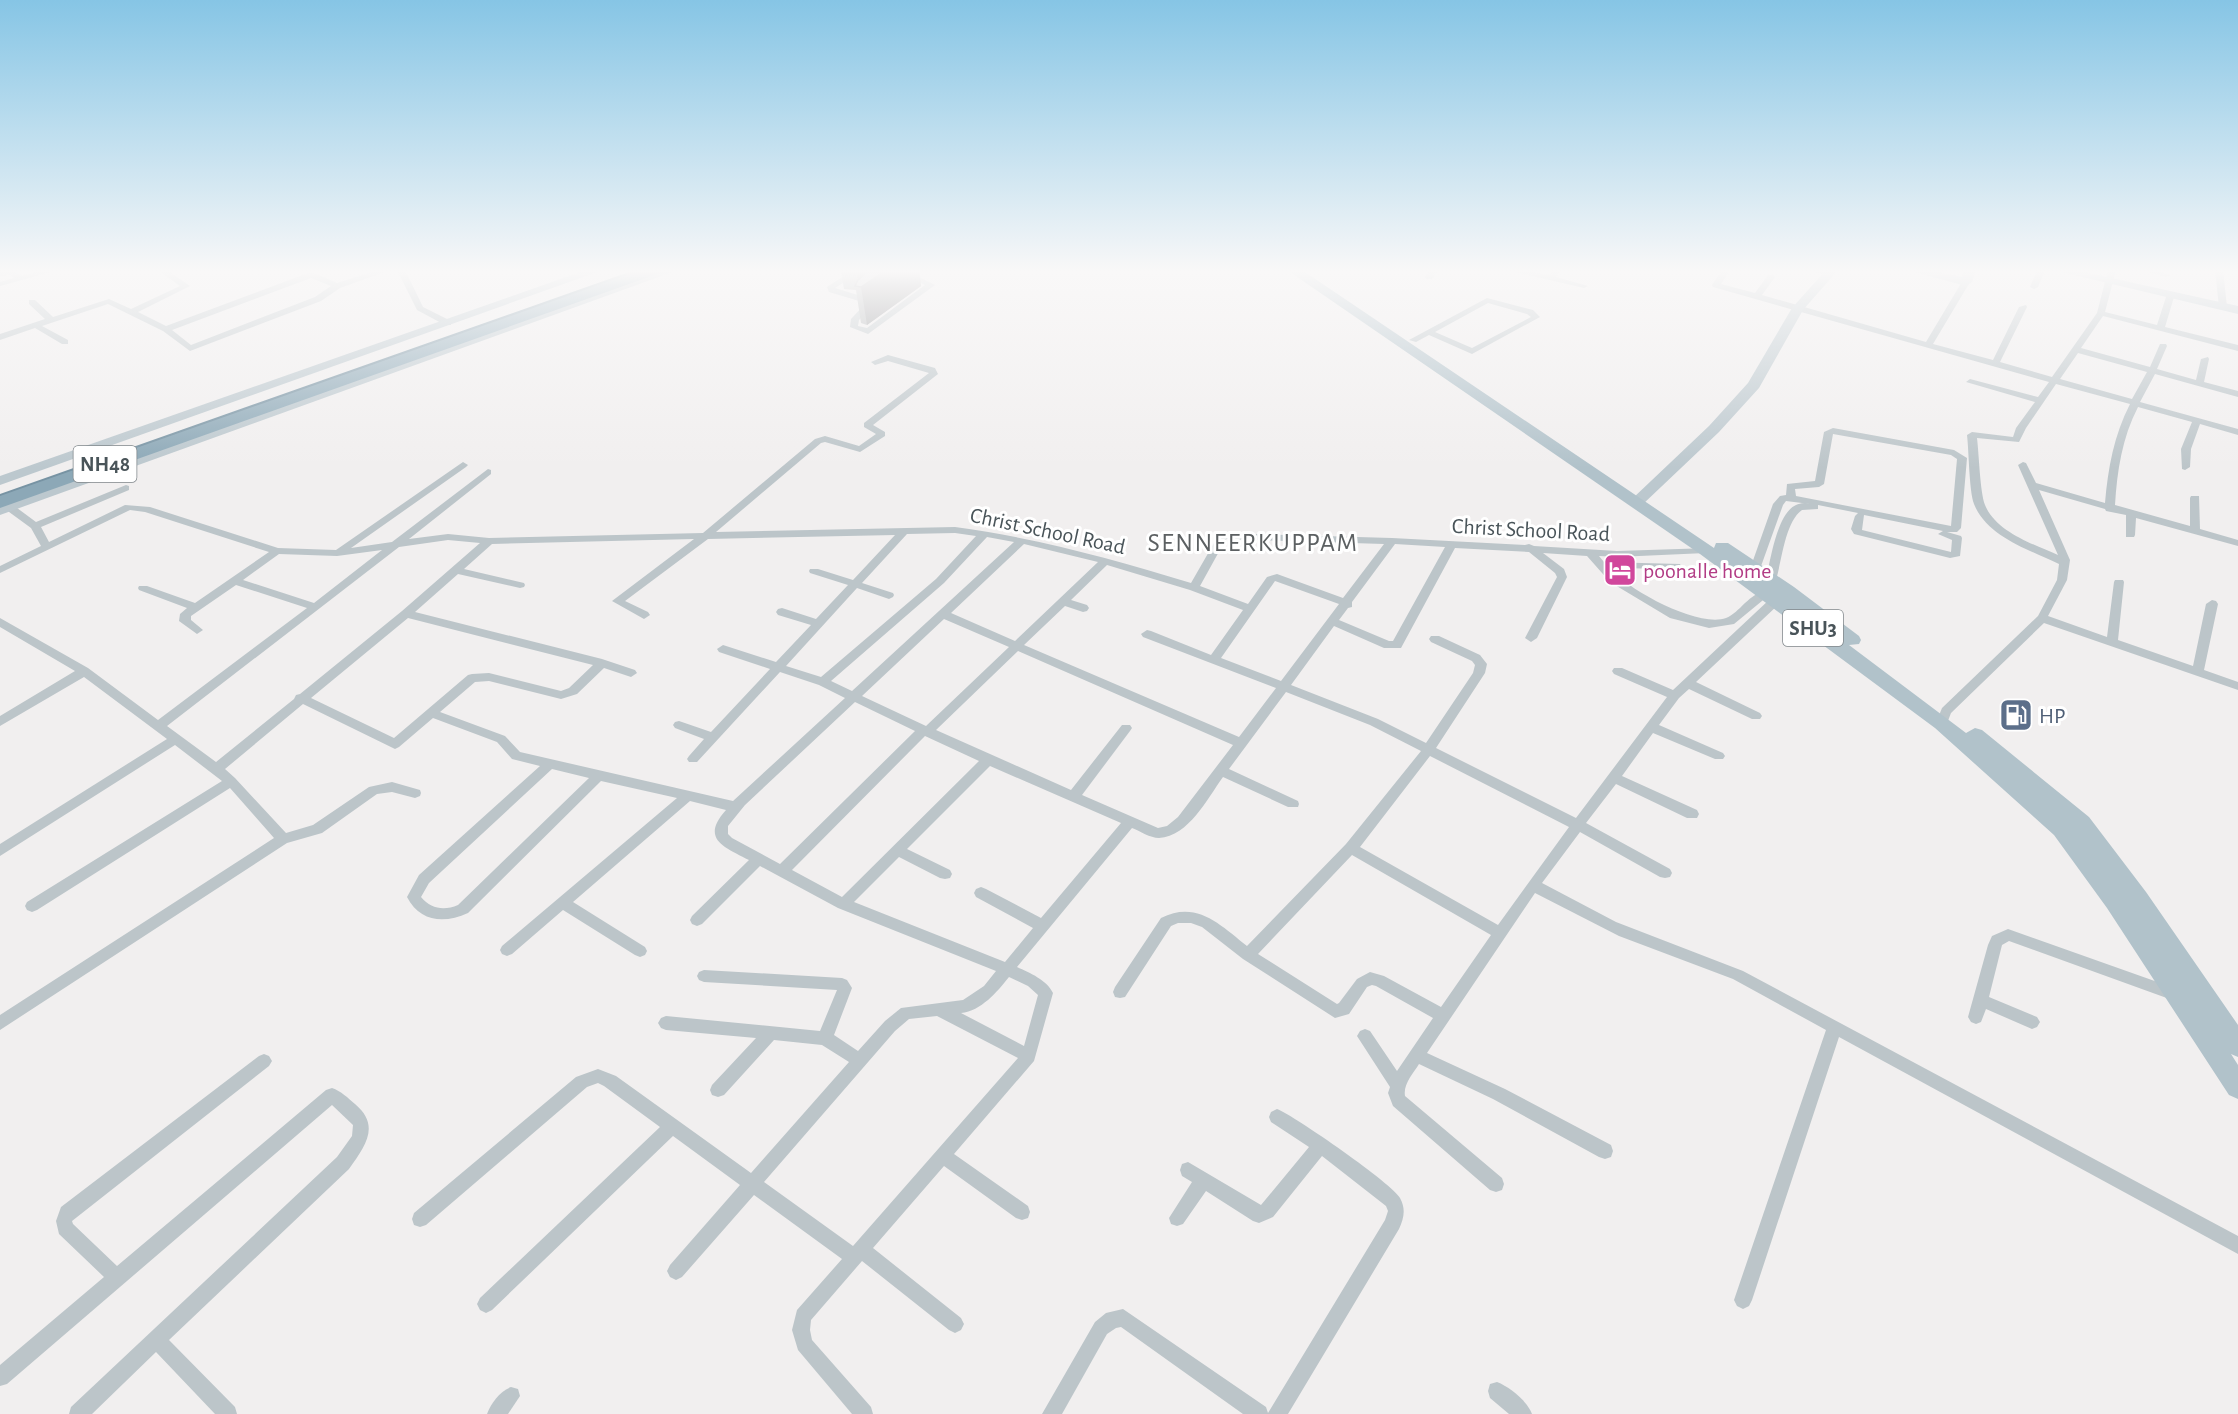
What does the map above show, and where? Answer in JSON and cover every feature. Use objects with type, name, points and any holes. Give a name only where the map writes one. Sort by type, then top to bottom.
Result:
[{"type":"highway","name":"NH48","points":[[3,506],[210,427],[251,406],[272,389],[428,336]]},
{"type":"highway","name":"NH48","points":[[0,490],[470,336]]},
{"type":"main road","name":"SHU3","points":[[1394,336],[1642,499],[1755,569],[1770,592]]},
{"type":"main road","name":"SHU3","points":[[1407,336],[1642,499],[1706,550],[1770,592],[1841,647],[1944,717],[2081,823],[2138,898],[2238,1046]]},
{"type":"main road","name":"SHU3","points":[[1944,717],[2062,829],[2115,901],[2238,1087]]},
{"type":"street","points":[[54,336],[65,342]]},
{"type":"street","points":[[174,336],[190,348],[221,336]]},
{"type":"street","points":[[0,481],[272,389],[413,336]]},
{"type":"street","points":[[3,506],[479,336]]},
{"type":"street","points":[[1413,340],[1423,336]]},
{"type":"street","points":[[1438,336],[1472,351],[1500,336]]},
{"type":"street","points":[[1642,499],[1714,429],[1754,385],[1782,336]]},
{"type":"street","points":[[1900,336],[2238,432]]},
{"type":"street","points":[[1929,344],[1934,336]]},
{"type":"street","points":[[1996,362],[2009,336]]},
{"type":"street","points":[[2065,563],[2013,537],[1991,522],[1979,503],[1972,435],[2016,440],[2021,428],[2086,336]]},
{"type":"street","points":[[2191,336],[2238,348]]},
{"type":"street","points":[[2110,509],[2112,464],[2135,402],[2154,371],[2163,346]]},
{"type":"street","points":[[2077,350],[2238,394]]},
{"type":"street","points":[[645,615],[619,604],[619,598],[708,534],[818,441],[825,439],[860,449],[865,447],[882,434],[867,425],[933,374],[932,370],[888,358],[876,362]]},
{"type":"street","points":[[2199,384],[2205,359]]},
{"type":"street","points":[[1970,382],[2041,401]]},
{"type":"street","points":[[2185,467],[2186,448],[2197,420]]},
{"type":"street","points":[[1755,569],[1778,504],[1784,498],[1791,497],[1953,530],[1956,528],[1962,458],[1954,453],[1833,431],[1829,432],[1819,484],[1790,486],[1791,497]]},
{"type":"street","points":[[338,553],[463,465]]},
{"type":"street","points":[[1944,717],[2042,618],[2062,580],[2065,563],[2023,465]]},
{"type":"street","points":[[157,727],[316,607],[488,472]]},
{"type":"street","points":[[1809,486],[1814,490],[1812,501]]},
{"type":"street","points":[[2031,486],[2238,543]]},
{"type":"street","points":[[35,526],[126,488]]},
{"type":"street","points":[[2194,532],[2195,498]]},
{"type":"street","points":[[3,506],[35,526],[46,546]]},
{"type":"street","points":[[1496,1184],[1399,1101],[1396,1093],[1398,1085],[1416,1055],[1533,885],[1613,777],[1675,695],[1770,592],[1788,522],[1796,509],[1802,506],[1860,516],[1957,538],[1956,554],[1950,555],[1858,532],[1856,529],[1860,516]]},
{"type":"street","name":"Christ School Road","points":[[0,570],[129,507],[146,509],[277,551],[338,553],[448,537],[489,541],[708,534],[955,530],[1023,540],[1106,560],[1194,588],[1223,536],[1529,547],[1617,554],[1706,550]]},
{"type":"street","points":[[2130,535],[2131,515]]},
{"type":"street","points":[[693,759],[776,666],[904,531]]},
{"type":"street","points":[[823,682],[940,581],[984,533]]},
{"type":"street","points":[[864,1414],[804,1344],[801,1330],[803,1316],[1029,1056],[1046,993],[1033,982],[1007,969],[843,904],[758,860],[721,835],[721,826],[736,807],[1023,540]]},
{"type":"street","points":[[216,769],[300,698],[406,614],[489,541]]},
{"type":"street","points":[[723,649],[823,682],[988,760],[1157,833],[1170,830],[1183,821],[1348,604],[1392,541]]},
{"type":"street","points":[[1334,622],[1388,645],[1397,645],[1452,544]]},
{"type":"street","points":[[1529,547],[1560,571],[1562,577],[1531,638]]},
{"type":"street","points":[[197,630],[184,618],[196,607],[277,551]]},
{"type":"street","points":[[1590,552],[1614,580],[1674,615],[1709,624],[1730,621],[1770,592]]},
{"type":"street","points":[[781,872],[925,731],[1106,560]]},
{"type":"street","points":[[1601,565],[1676,566]]},
{"type":"street","points":[[456,570],[520,585]]},
{"type":"street","points":[[814,571],[889,595]]},
{"type":"street","points":[[1214,659],[1271,579],[1277,577],[1348,604]]},
{"type":"street","points":[[236,581],[316,607]]},
{"type":"street","points":[[2112,643],[2119,582]]},
{"type":"street","points":[[143,588],[196,607]]},
{"type":"street","points":[[1194,588],[1250,609]]},
{"type":"street","points":[[1064,602],[1083,608]]},
{"type":"street","points":[[2198,672],[2212,603]]},
{"type":"street","points":[[782,612],[817,623]]},
{"type":"street","points":[[406,614],[602,663],[631,673]]},
{"type":"street","points":[[945,615],[1241,743]]},
{"type":"street","points":[[2042,618],[2238,686]]},
{"type":"street","points":[[0,622],[84,671],[216,769],[231,781],[283,839]]},
{"type":"street","points":[[1147,634],[1374,722],[1578,825],[1665,873]]},
{"type":"street","points":[[1248,956],[1351,848],[1429,749],[1479,673],[1481,664],[1476,658],[1435,639]]},
{"type":"street","points":[[300,698],[395,744],[472,678],[489,677],[561,695],[573,691],[602,663]]},
{"type":"street","points":[[0,722],[84,671]]},
{"type":"street","points":[[1617,671],[1675,695]]},
{"type":"street","points":[[1687,683],[1756,716]]},
{"type":"street","points":[[431,713],[501,739],[516,756],[736,807]]},
{"type":"street","points":[[679,725],[712,737]]},
{"type":"street","points":[[1651,727],[1719,756]]},
{"type":"street","points":[[1072,797],[1126,728]]},
{"type":"street","points":[[0,851],[174,740]]},
{"type":"street","points":[[843,904],[988,760]]},
{"type":"street","points":[[551,763],[424,879],[414,897],[417,904],[439,916],[448,916],[463,909],[600,774]]},
{"type":"street","points":[[1221,771],[1293,804]]},
{"type":"street","points":[[1613,777],[1692,814]]},
{"type":"street","points":[[32,906],[231,781]]},
{"type":"street","points":[[0,1023],[283,839],[317,829],[374,790],[392,787],[415,793]]},
{"type":"street","points":[[507,951],[688,796]]},
{"type":"street","points":[[676,1270],[753,1185],[890,1026],[906,1013],[966,1005],[978,999],[1007,969],[1129,822]]},
{"type":"street","points":[[1351,848],[1500,933]]},
{"type":"street","points":[[898,850],[945,874]]},
{"type":"street","points":[[697,920],[758,860]]},
{"type":"street","points":[[1533,885],[1637,937],[1694,954],[1738,975],[2238,1245]]},
{"type":"street","points":[[981,893],[1043,926]]},
{"type":"street","points":[[563,903],[640,951]]},
{"type":"street","points":[[1120,993],[1166,922],[1176,917],[1191,917],[1207,923],[1248,956],[1335,1011],[1344,1010],[1362,983],[1370,978],[1379,980],[1443,1016]]},
{"type":"street","points":[[1976,1017],[1997,940],[2008,935],[2179,996]]},
{"type":"street","points":[[704,976],[842,984],[845,988],[825,1038]]},
{"type":"street","points":[[1981,1000],[2032,1022]]},
{"type":"street","points":[[939,1010],[1029,1056]]},
{"type":"street","points":[[666,1023],[825,1038],[860,1061]]},
{"type":"street","points":[[1743,1300],[1835,1026]]},
{"type":"street","points":[[718,1090],[770,1034]]},
{"type":"street","points":[[1365,1036],[1398,1085]]},
{"type":"street","points":[[1416,1055],[1499,1094],[1605,1151]]},
{"type":"street","points":[[117,1278],[65,1228],[63,1221],[67,1213],[264,1061]]},
{"type":"street","points":[[420,1219],[589,1078],[598,1076],[610,1080],[753,1185],[857,1253],[955,1324]]},
{"type":"street","points":[[0,1377],[332,1095],[359,1116],[362,1128],[358,1143],[343,1164],[78,1414]]},
{"type":"street","points":[[1276,1414],[1393,1223],[1396,1211],[1393,1202],[1321,1145],[1277,1117]]},
{"type":"street","points":[[486,1304],[673,1125]]},
{"type":"street","points":[[1188,1170],[1259,1215],[1267,1211],[1321,1145]]},
{"type":"street","points":[[942,1155],[1022,1212]]},
{"type":"street","points":[[1177,1218],[1204,1180]]},
{"type":"street","points":[[1051,1414],[1101,1328],[1112,1319],[1123,1318],[1259,1414]]},
{"type":"street","points":[[157,1340],[228,1414]]},
{"type":"street","points":[[1497,1391],[1523,1414]]},
{"type":"street","points":[[496,1414],[511,1396]]},
{"type":"place","name":"poonalle home","points":[[1620,570]]},
{"type":"place","name":"HP","points":[[2016,715]]},
{"type":"district","name":"SENNEERKUPPAM","points":[[1253,542]]}]
